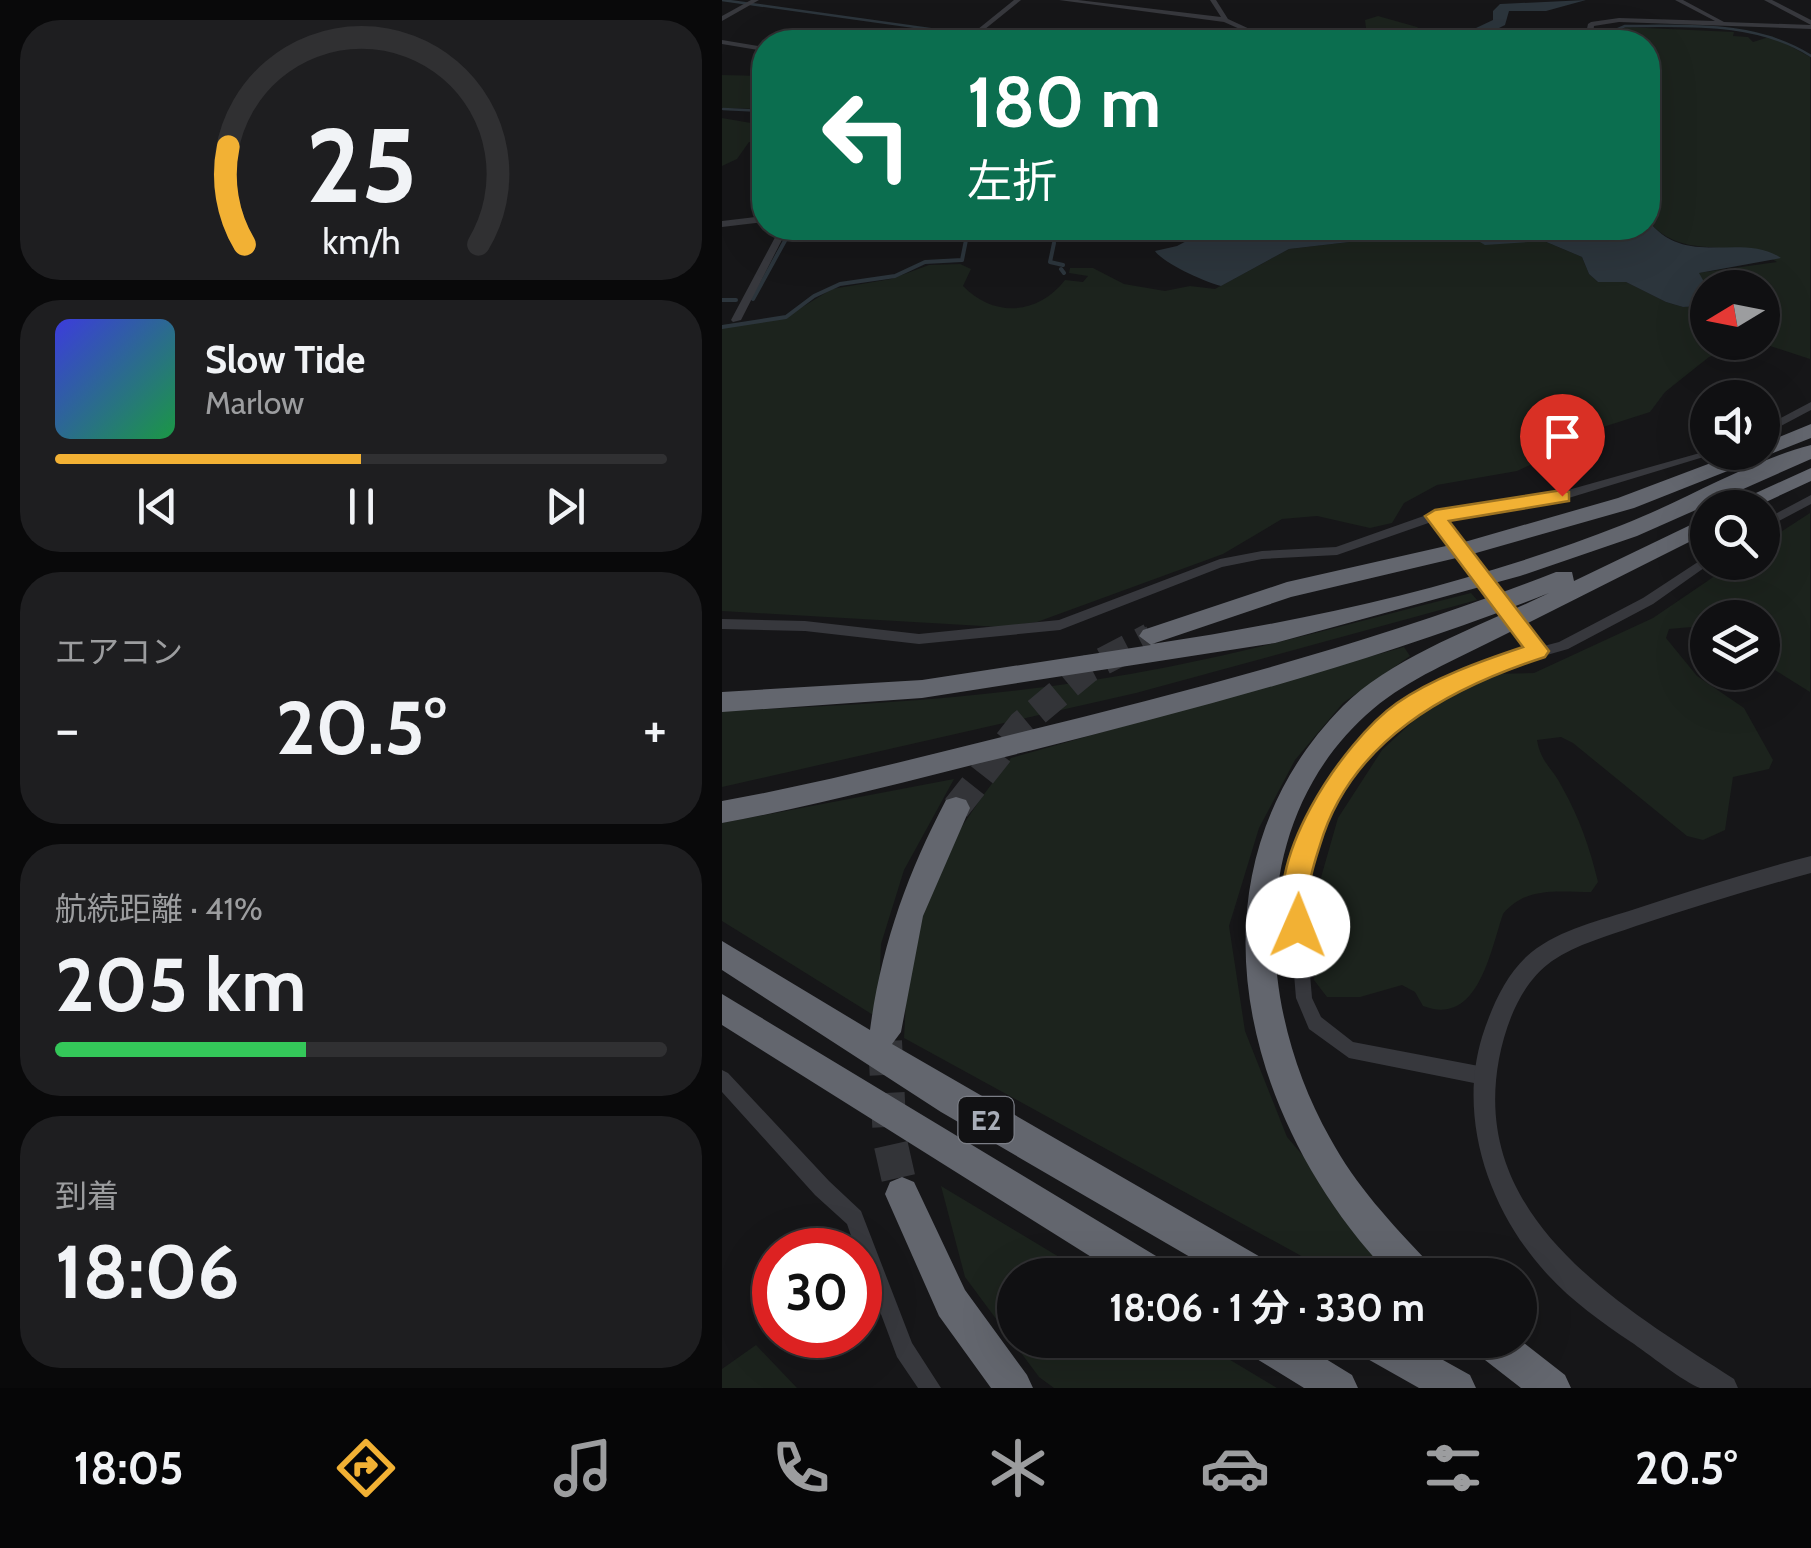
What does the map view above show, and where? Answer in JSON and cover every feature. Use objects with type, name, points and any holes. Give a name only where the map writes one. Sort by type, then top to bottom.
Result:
[{"type":"highway","points":[[1780,443],[1810,430]]},
{"type":"highway","points":[[1766,490],[1810,466]]},
{"type":"highway","points":[[1771,490],[1810,466]]},
{"type":"highway","points":[[722,702],[922,689],[1275,634],[1442,591],[1596,542],[1707,499],[1810,466]]},
{"type":"highway","points":[[1151,636],[1286,590],[1469,548],[1626,503],[1713,470]]},
{"type":"highway","points":[[722,812],[1088,726],[1288,672],[1525,594],[1690,529]]},
{"type":"highway","points":[[1400,1258],[1354,1210],[1295,1108],[1268,1030],[1255,949],[1262,872],[1282,813],[1317,752],[1354,710],[1403,676],[1690,531]]},
{"type":"highway","points":[[885,1032],[892,976],[906,916],[956,808]]},
{"type":"highway","name":"E2","points":[[722,954],[953,1102],[1226,1258]]},
{"type":"highway","name":"E2","points":[[722,1008],[1125,1258]]},
{"type":"highway","points":[[902,1194],[952,1304],[1014,1388]]},
{"type":"highway","points":[[1290,1358],[1339,1388]]},
{"type":"highway","points":[[1403,1358],[1457,1388]]},
{"type":"highway","points":[[1513,1358],[1552,1388]]},
{"type":"street","points":[[981,30],[1018,0]]},
{"type":"street","points":[[1062,0],[1226,20],[1248,30]]},
{"type":"street","points":[[1213,0],[1226,20]]},
{"type":"street","points":[[1678,0],[1726,26]]},
{"type":"street","points":[[1767,0],[1810,25]]},
{"type":"street","points":[[722,19],[752,3]]},
{"type":"street","points":[[1589,30],[1590,24],[1620,20],[1726,26],[1810,25]]},
{"type":"street","points":[[722,42],[752,47]]},
{"type":"street","points":[[722,224],[752,220]]},
{"type":"street","points":[[736,320],[778,240]]},
{"type":"street","points":[[1780,423],[1810,404]]},
{"type":"street","points":[[722,624],[805,626],[919,639],[1060,626],[1220,563],[1262,555],[1337,551],[1437,520],[1562,496],[1690,459]]},
{"type":"street","points":[[1780,516],[1810,499]]},
{"type":"street","points":[[1437,520],[1534,647]]},
{"type":"street","points":[[1484,1076],[1349,1050],[1316,1023],[1304,998],[1296,890],[1309,839],[1348,764],[1405,710],[1534,647],[1563,646],[1631,610],[1690,571]]},
{"type":"street","points":[[1725,1388],[1602,1306],[1554,1267],[1505,1198],[1485,1127],[1484,1076],[1496,1021],[1540,958],[1572,939],[1747,880],[1810,864]]},
{"type":"street","points":[[722,1079],[854,1218],[904,1350],[931,1388]]},
{"type":"shaded area","points":[[1378,16],[1420,30],[1319,30],[1366,28],[1365,20]]},
{"type":"shaded area","points":[[1625,27],[1734,32],[1733,36],[1748,37],[1753,42],[1772,36],[1810,57],[1810,359],[1780,349],[1780,270],[1720,270],[1777,262],[1744,250],[1676,241],[1660,232],[1660,30],[1623,30]]},
{"type":"shaded area","points":[[722,75],[752,76],[752,109],[722,108]]},
{"type":"shaded area","points":[[722,118],[751,123],[752,142],[737,159],[722,166]]},
{"type":"shaded area","points":[[1660,232],[1678,243],[1696,247],[1749,248],[1781,258],[1715,270],[1690,270],[1690,307],[1683,307],[1626,282],[1598,282],[1589,274],[1582,257],[1544,241],[1485,245],[1476,240],[1660,240]]},
{"type":"shaded area","points":[[1188,240],[1362,240],[1289,249],[1221,286],[1176,267],[1155,251]]},
{"type":"shaded area","points":[[1362,240],[1544,241],[1582,257],[1589,274],[1598,282],[1626,282],[1690,307],[1690,360],[1705,360],[1665,392],[1650,412],[1600,428],[1582,441],[1517,471],[1437,485],[1404,503],[1392,523],[1370,528],[1317,516],[1282,519],[1223,554],[1037,622],[1000,627],[722,611],[722,325],[786,317],[832,289],[891,279],[929,265],[960,264],[971,269],[963,286],[975,296],[988,303],[1016,308],[1042,300],[1065,280],[1083,282],[1088,276],[1069,273],[1070,268],[1093,268],[1124,284],[1165,291],[1190,286],[1215,289],[1289,249]]},
{"type":"shaded area","points":[[1810,513],[1810,692],[1780,673],[1780,600],[1690,600],[1690,627],[1669,629],[1666,638],[1690,667],[1690,690],[1718,690],[1744,708],[1773,760],[1769,769],[1733,777],[1725,830],[1703,840],[1687,836],[1573,743],[1561,737],[1537,740],[1583,833],[1598,882],[1591,892],[1543,892],[1512,905],[1503,914],[1479,982],[1457,1006],[1442,1010],[1423,1006],[1415,992],[1402,985],[1360,997],[1327,997],[1314,980],[1318,888],[1338,818],[1382,750],[1423,712],[1494,674],[1534,673],[1653,618],[1709,580],[1780,580],[1780,532]]},
{"type":"shaded area","points":[[1471,593],[1477,600],[1136,693],[722,787],[722,711],[946,698],[1113,677],[1244,651]]},
{"type":"shaded area","points":[[1404,647],[1410,656],[1343,703],[1295,760],[1259,828],[1229,926],[1245,1031],[1287,1137],[1389,1258],[1305,1258],[904,1038],[911,944],[926,894],[965,822],[1011,758]]},
{"type":"shaded area","points":[[954,779],[904,870],[881,944],[878,1018],[722,921],[722,823]]},
{"type":"shaded area","points":[[941,1186],[1061,1258],[997,1258],[997,1320],[965,1277]]},
{"type":"shaded area","points":[[752,1348],[752,1358],[768,1358],[797,1388],[722,1388],[722,1369]]},
{"type":"shaded area","points":[[1025,1358],[1227,1358],[1277,1388],[1054,1388],[1039,1377]]},
{"type":"waterway","points":[[722,0],[937,30]]},
{"type":"waterway","points":[[1483,30],[1500,22],[1500,11],[1505,7],[1546,7],[1579,0]]},
{"type":"waterway","points":[[1617,30],[1625,26],[1673,26],[1745,31],[1811,56]]},
{"type":"waterway","points":[[723,109],[752,110]]},
{"type":"waterway","points":[[753,299],[785,240]]},
{"type":"waterway","points":[[722,327],[786,317],[814,296],[840,284],[895,276],[925,262],[962,260],[966,240]]},
{"type":"waterway","points":[[1054,243],[1050,262],[1063,265]]},
{"type":"waterway","points":[[1061,269],[1064,273]]},
{"type":"waterway","points":[[722,300],[736,300]]},
{"type":"tunnel","points":[[1145,639],[1151,636]]},
{"type":"tunnel","points":[[956,808],[1022,724],[1088,669],[1150,637]]},
{"type":"tunnel","points":[[885,1041],[890,1141],[902,1194]]},
{"type":"route","points":[[1298,926],[1296,890],[1309,839],[1348,764],[1405,710],[1493,665],[1538,651],[1435,516],[1562,496]]}]
